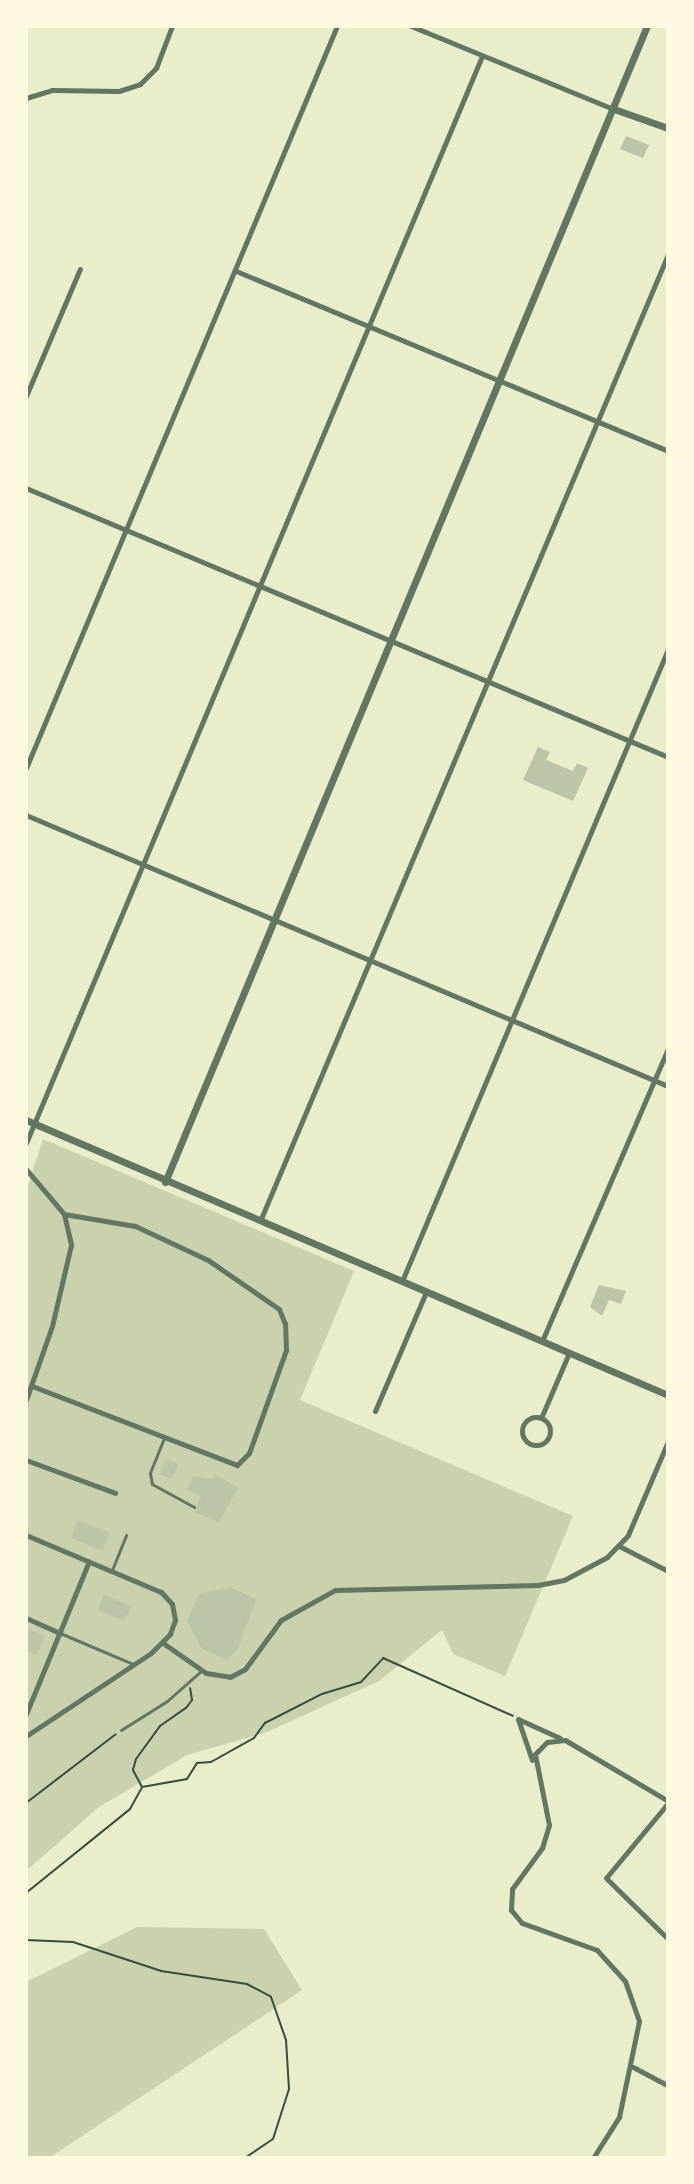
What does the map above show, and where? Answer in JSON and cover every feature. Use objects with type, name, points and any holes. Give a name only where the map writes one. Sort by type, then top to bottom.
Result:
[{"type":"street","points":[[26,98],[52,90],[119,91],[140,84],[156,68],[172,26]]},
{"type":"street","points":[[26,768],[337,26]]},
{"type":"street","points":[[411,26],[668,128]]},
{"type":"street","points":[[165,1182],[647,26]]},
{"type":"street","points":[[26,1143],[28,1124],[261,586],[482,56]]},
{"type":"street","points":[[259,1222],[668,254]]},
{"type":"street","points":[[26,396],[80,269]]},
{"type":"street","points":[[236,271],[668,451]]},
{"type":"street","points":[[26,488],[668,757]]},
{"type":"street","points":[[402,1282],[515,1020],[668,649]]},
{"type":"street","points":[[26,815],[668,1086]]},
{"type":"street","points":[[542,1341],[668,1049]]},
{"type":"street","points":[[28,1124],[668,1395]]},
{"type":"street","points":[[26,1169],[64,1214],[70,1229],[70,1262],[26,1400]]},
{"type":"street","points":[[32,1386],[236,1466],[249,1453],[286,1350],[286,1329],[279,1309],[168,1239],[98,1216],[64,1214]]},
{"type":"street","points":[[375,1411],[426,1292]]},
{"type":"street","points":[[541,1418],[569,1353]]},
{"type":"street","points":[[541,1418],[547,1424],[548,1437],[538,1445],[529,1444],[523,1437],[524,1423],[541,1418]]},
{"type":"street","points":[[163,1643],[214,1676],[238,1674],[281,1620],[335,1590],[544,1585],[591,1568],[619,1546],[636,1521],[668,1441]]},
{"type":"street","points":[[26,1460],[115,1493]]},
{"type":"street","points":[[26,1535],[112,1570],[169,1600],[175,1622],[163,1643],[136,1665],[26,1736]]},
{"type":"street","points":[[619,1546],[668,1571]]},
{"type":"street","points":[[26,1714],[89,1561]]},
{"type":"street","points":[[26,1618],[60,1633]]},
{"type":"street","points":[[26,1694],[33,1697]]},
{"type":"street","points":[[518,1719],[565,1740],[668,1802],[606,1878],[668,1939]]},
{"type":"street","points":[[518,1719],[549,1825],[542,1848],[512,1889],[511,1910],[522,1923],[583,1941],[614,1966],[633,1997],[639,2021],[633,2067],[619,2117],[593,2158]]},
{"type":"street","points":[[532,1762],[547,1742],[565,1740]]},
{"type":"street","points":[[633,2067],[668,2086]]},
{"type":"lane","points":[[164,1438],[150,1473],[152,1484],[194,1507]]},
{"type":"lane","points":[[112,1570],[126,1535]]},
{"type":"lane","points":[[60,1633],[136,1665]]},
{"type":"lane","points":[[121,1730],[189,1683],[202,1670]]},
{"type":"path","points":[[142,1787],[187,1779],[197,1763],[211,1762],[254,1738],[265,1723],[322,1694],[361,1682],[383,1658],[518,1719]]},
{"type":"path","points":[[142,1787],[133,1770],[136,1759],[160,1726],[192,1700],[189,1683]]},
{"type":"path","points":[[26,1803],[121,1730]]},
{"type":"path","points":[[26,1893],[130,1809],[142,1787]]},
{"type":"path","points":[[26,1940],[73,1942],[161,1971],[247,1984],[271,1997],[284,2032],[289,2089],[273,2139],[245,2158]]},
{"type":"green space","points":[[43,1139],[354,1271],[300,1400],[573,1516],[505,1676],[453,1654],[442,1630],[379,1681],[267,1732],[187,1755],[99,1807],[26,1871],[26,1192]]},
{"type":"green space","points":[[137,1927],[264,1929],[302,1990],[49,2158],[26,2158],[26,1982]]},
{"type":"building","points":[[626,136],[649,145],[643,158],[620,149]]},
{"type":"building","points":[[538,747],[550,752],[546,760],[573,771],[577,763],[588,768],[573,801],[523,780]]},
{"type":"building","points":[[599,1285],[626,1291],[621,1304],[609,1300],[602,1316],[590,1307]]},
{"type":"building","points":[[166,1459],[178,1464],[172,1479],[160,1474]]},
{"type":"building","points":[[215,1474],[238,1488],[219,1522],[194,1512],[201,1496],[187,1490],[193,1476],[213,1479]]},
{"type":"building","points":[[78,1520],[110,1533],[103,1551],[71,1538]]},
{"type":"building","points":[[230,1587],[256,1599],[238,1649],[227,1660],[202,1649],[187,1621],[199,1594]]},
{"type":"building","points":[[104,1595],[131,1606],[124,1621],[97,1610]]},
{"type":"building","points":[[26,1628],[45,1636],[37,1655],[26,1650]]}]
